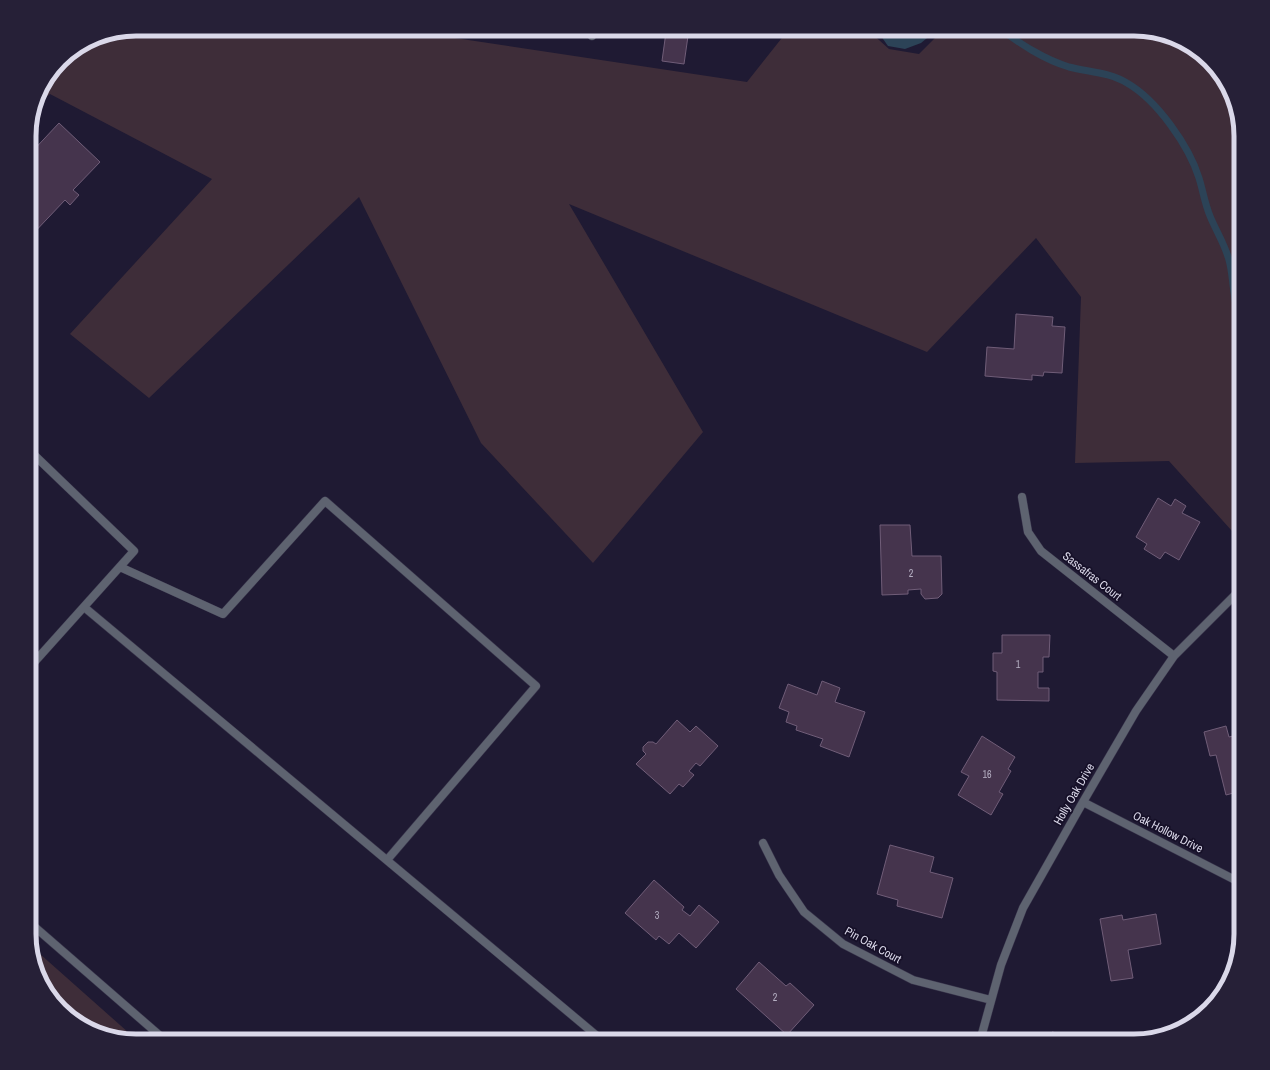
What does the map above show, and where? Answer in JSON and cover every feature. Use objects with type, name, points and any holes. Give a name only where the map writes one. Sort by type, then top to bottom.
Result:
[{"type":"street","points":[[36,457],[134,551],[36,660]]},
{"type":"street","name":"Sassafras Court","points":[[1022,497],[1028,532],[1041,551],[1174,656]]},
{"type":"street","points":[[120,567],[223,614],[325,501],[536,686],[387,860]]},
{"type":"street","name":"Holly Oak Drive","points":[[982,1034],[1001,965],[1023,908],[1083,802],[1136,711],[1174,656],[1234,595]]},
{"type":"street","points":[[84,607],[594,1034]]},
{"type":"street","name":"Oak Hollow Drive","points":[[1083,802],[1234,879]]},
{"type":"street","name":"Pin Oak Court","points":[[763,843],[779,875],[804,912],[843,944],[913,980],[991,1000]]},
{"type":"street","points":[[36,928],[158,1034]]},
{"type":"shaded area","points":[[129,36],[441,36],[747,82],[783,36],[875,36],[889,49],[919,54],[937,36],[1134,36],[1160,39],[1177,46],[1209,70],[1224,92],[1229,104],[1234,129],[1234,533],[1169,461],[1075,463],[1081,297],[1036,238],[927,352],[569,204],[703,432],[593,563],[481,443],[359,197],[149,398],[70,334],[212,179],[50,94],[44,98],[49,86],[57,75],[80,53],[104,41]]},
{"type":"shaded area","points":[[38,952],[130,1034],[104,1029],[86,1021],[70,1009],[53,990],[46,978]]},
{"type":"water","points":[[881,36],[930,36],[921,43],[905,49],[888,46]]},
{"type":"building","points":[[665,36],[688,36],[684,64],[662,61]]},
{"type":"building","points":[[59,123],[100,162],[73,190],[79,195],[70,205],[65,200],[36,231],[36,148]]},
{"type":"building","points":[[1016,314],[1053,317],[1052,326],[1065,327],[1062,373],[1044,372],[1043,376],[1032,375],[1032,380],[985,376],[987,347],[1014,349]]},
{"type":"building","points":[[1158,498],[1171,506],[1175,499],[1186,506],[1182,513],[1200,522],[1179,560],[1165,552],[1160,559],[1144,549],[1147,544],[1136,537]]},
{"type":"building","points":[[880,525],[910,525],[912,556],[941,556],[942,594],[938,598],[925,599],[921,594],[921,589],[908,590],[908,594],[882,595]]},
{"type":"building","points":[[1002,635],[1050,635],[1049,657],[1043,657],[1043,672],[1038,672],[1038,688],[1049,688],[1049,701],[997,700],[997,672],[993,671],[993,653],[1002,653]]},
{"type":"building","points":[[822,681],[840,688],[835,702],[865,712],[849,757],[820,746],[823,739],[796,730],[797,726],[786,722],[789,712],[779,708],[788,684],[817,695]]},
{"type":"building","points":[[677,720],[690,732],[696,726],[718,746],[700,766],[696,763],[689,771],[694,775],[683,787],[679,784],[670,794],[636,764],[646,754],[643,751],[643,747],[648,742],[653,742],[656,744]]},
{"type":"building","points":[[1226,726],[1229,737],[1234,736],[1234,793],[1226,795],[1216,755],[1210,756],[1204,732]]},
{"type":"building","points":[[982,736],[1015,757],[1008,769],[1011,771],[999,792],[1003,794],[991,815],[958,795],[969,776],[961,772]]},
{"type":"building","points":[[890,845],[934,857],[930,872],[953,878],[942,918],[897,906],[898,900],[877,894]]},
{"type":"building","points":[[654,880],[684,907],[682,910],[690,916],[699,905],[719,922],[696,948],[679,933],[669,944],[659,936],[656,940],[625,913]]},
{"type":"building","points":[[1156,914],[1161,944],[1128,950],[1133,978],[1111,981],[1100,919],[1122,915],[1123,920]]},
{"type":"building","points":[[759,962],[786,986],[790,983],[814,1005],[788,1034],[786,1034],[736,989]]},
{"type":"building","points":[[1052,1032],[1063,1034],[1052,1034]]},
{"type":"waterway","points":[[1010,36],[1033,51],[1059,64],[1076,69],[1106,74],[1120,79],[1138,91],[1160,112],[1180,138],[1194,165],[1212,222],[1229,258],[1234,294]]}]
